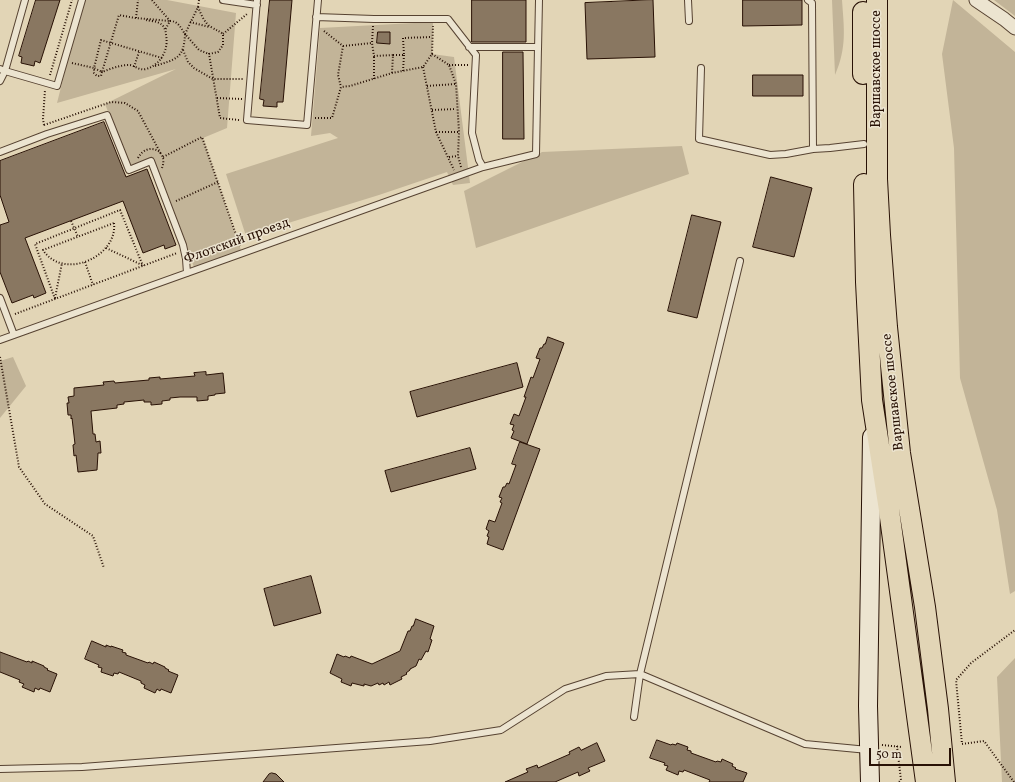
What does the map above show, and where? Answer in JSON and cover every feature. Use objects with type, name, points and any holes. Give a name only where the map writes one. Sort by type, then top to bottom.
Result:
[{"type":"main road","name":"Варшавское шоссе","points":[[863,0],[866,282],[872,400],[889,510],[926,782]]},
{"type":"main road","name":"Варшавское шоссе","points":[[877,0],[877,179],[887,327],[900,453],[925,607],[938,709],[945,782]]},
{"type":"main road","points":[[870,782],[873,748],[868,706],[872,400]]},
{"type":"street","points":[[976,0],[1004,18],[1015,28]]},
{"type":"lane","points":[[0,81],[24,0]]},
{"type":"lane","points":[[3,70],[57,86],[82,0]]},
{"type":"lane","points":[[223,0],[257,3],[247,120],[307,125],[318,0]]},
{"type":"lane","points":[[469,47],[538,48],[539,0]]},
{"type":"lane","points":[[688,0],[689,22]]},
{"type":"lane","points":[[808,0],[812,3],[813,149]]},
{"type":"lane","points":[[316,17],[448,19],[476,55],[472,133],[479,160],[483,167]]},
{"type":"lane","name":"Флотский проезд","points":[[0,340],[483,167],[536,154],[538,48]]},
{"type":"lane","points":[[701,68],[699,139],[770,155],[864,144]]},
{"type":"lane","points":[[0,152],[47,134],[107,115],[129,170],[151,162],[184,250],[187,273]]},
{"type":"lane","points":[[634,717],[640,674],[740,261]]},
{"type":"lane","points":[[0,298],[14,335]]},
{"type":"lane","points":[[0,769],[82,767],[430,741],[501,730],[565,689],[606,676],[640,674],[804,744],[873,748]]},
{"type":"path","points":[[47,134],[43,119],[44,92],[72,0]]},
{"type":"path","points":[[135,18],[138,0]]},
{"type":"path","points":[[152,0],[170,21]]},
{"type":"path","points":[[64,61],[94,68],[102,72],[119,66],[130,65],[139,70],[145,70],[173,60],[179,56],[183,49],[185,34],[198,7],[199,0]]},
{"type":"path","points":[[135,18],[173,21],[177,23],[199,50],[209,54],[218,52],[223,45],[223,34],[257,3]]},
{"type":"path","points":[[198,7],[210,27]]},
{"type":"path","points":[[162,58],[111,44],[101,40],[94,73],[97,76],[101,76],[111,44],[119,14],[161,24],[166,30]]},
{"type":"path","points":[[341,88],[392,73],[423,67],[432,54],[434,18]]},
{"type":"path","points":[[374,19],[372,43],[374,56],[374,79]]},
{"type":"path","points":[[152,67],[162,58],[166,51],[166,30],[170,21]]},
{"type":"path","points":[[190,22],[210,27],[223,34]]},
{"type":"path","points":[[316,24],[343,46],[372,43]]},
{"type":"path","points":[[182,29],[188,27]]},
{"type":"path","points":[[404,71],[403,38],[432,37]]},
{"type":"path","points":[[308,118],[332,118],[341,88],[338,75],[343,46]]},
{"type":"path","points":[[183,49],[188,62],[191,65],[214,79],[251,80]]},
{"type":"path","points":[[134,66],[139,52]]},
{"type":"path","points":[[209,54],[220,118],[247,120]]},
{"type":"path","points":[[374,56],[404,54]]},
{"type":"path","points":[[432,54],[449,65],[475,65]]},
{"type":"path","points":[[392,73],[393,55]]},
{"type":"path","points":[[449,65],[456,84],[460,132],[458,156],[461,168],[479,160]]},
{"type":"path","points":[[423,67],[436,132],[449,157],[452,167],[457,171]]},
{"type":"path","points":[[427,86],[456,84]]},
{"type":"path","points":[[217,98],[249,100]]},
{"type":"path","points":[[432,110],[457,109]]},
{"type":"path","points":[[436,132],[460,132]]},
{"type":"path","points":[[163,157],[202,137],[242,253]]},
{"type":"path","points":[[449,157],[458,156]]},
{"type":"path","points":[[171,203],[218,182]]},
{"type":"path","points":[[54,299],[35,244],[120,210],[143,266]]},
{"type":"path","points":[[71,221],[78,237]]},
{"type":"path","points":[[114,223],[115,229],[106,248],[96,256],[81,264],[70,265],[62,263],[46,255],[43,250],[78,237],[114,223]]},
{"type":"path","points":[[106,248],[143,266]]},
{"type":"path","points":[[12,315],[184,250]]},
{"type":"path","points":[[85,262],[93,285]]},
{"type":"path","points":[[54,299],[62,263]]},
{"type":"path","points":[[0,357],[19,467],[45,504],[93,536],[104,568]]},
{"type":"path","points":[[1014,782],[984,741],[962,744],[956,680],[971,663],[1015,630]]},
{"type":"path","points":[[897,746],[900,782]]},
{"type":"path","points":[[873,748],[902,747]]},
{"type":"shaded area","points":[[83,0],[167,0],[236,13],[227,128],[203,138],[242,253],[195,270],[171,203],[152,158],[130,168],[105,104],[176,69],[57,103]]},
{"type":"shaded area","points":[[832,0],[842,0],[844,29],[843,47],[835,75]]},
{"type":"shaded area","points":[[953,0],[1015,52],[1015,591],[1010,594],[997,510],[960,378],[954,148],[942,54]]},
{"type":"shaded area","points":[[994,0],[1015,0],[1015,16]]},
{"type":"shaded area","points":[[433,22],[432,54],[454,57],[470,183],[453,185],[447,172],[379,195],[246,236],[226,174],[338,138],[330,133],[311,136],[320,28]]},
{"type":"shaded area","points":[[682,146],[689,174],[476,248],[464,191],[542,152]]},
{"type":"shaded area","points":[[13,357],[26,386],[0,418],[0,361]]},
{"type":"shaded area","points":[[1015,658],[1015,782],[1002,782],[997,677]]},
{"type":"building","points":[[36,0],[60,0],[40,63],[35,61],[34,66],[21,63],[22,57],[19,56]]},
{"type":"building","points":[[270,0],[292,0],[283,102],[277,102],[277,107],[263,106],[264,100],[260,99]]},
{"type":"building","points":[[472,0],[526,0],[526,42],[472,42]]},
{"type":"building","points":[[653,0],[655,57],[587,59],[585,3]]},
{"type":"building","points":[[743,0],[802,0],[802,25],[743,26]]},
{"type":"building","points":[[378,32],[390,32],[390,44],[377,43]]},
{"type":"building","points":[[503,52],[523,52],[524,139],[503,139]]},
{"type":"building","points":[[753,75],[803,75],[803,96],[753,96]]},
{"type":"building","points":[[104,122],[126,177],[147,169],[176,245],[165,249],[164,245],[143,253],[123,201],[25,238],[46,293],[34,298],[33,295],[12,303],[0,272],[0,225],[9,222],[0,195],[0,161]]},
{"type":"building","points":[[771,177],[812,188],[794,257],[753,247]]},
{"type":"building","points":[[692,215],[721,222],[697,318],[668,311]]},
{"type":"building","points":[[548,337],[564,343],[527,444],[511,438],[514,431],[512,430],[514,425],[510,424],[514,414],[519,416],[531,377],[533,378],[540,359],[536,358],[540,348],[542,348],[545,344]]},
{"type":"building","points":[[517,363],[523,387],[417,417],[410,392]]},
{"type":"building","points":[[206,372],[206,375],[223,373],[225,393],[208,396],[208,400],[197,401],[197,397],[180,397],[162,401],[162,404],[151,405],[151,402],[144,402],[144,400],[124,402],[124,404],[117,405],[117,408],[91,411],[93,434],[95,434],[96,442],[100,441],[101,453],[98,453],[97,470],[78,472],[76,455],[74,456],[73,445],[75,444],[72,418],[71,419],[71,415],[68,415],[67,403],[69,403],[68,397],[74,396],[74,388],[104,385],[103,382],[114,381],[115,383],[149,380],[149,378],[160,377],[160,379],[195,376],[194,373]]},
{"type":"building","points":[[520,442],[540,449],[503,550],[487,544],[489,537],[487,536],[489,531],[486,529],[489,520],[495,522],[502,503],[500,502],[502,498],[499,497],[503,487],[505,487],[507,483],[509,484],[516,465],[512,464]]},
{"type":"building","points":[[470,448],[476,469],[391,492],[385,471]]},
{"type":"building","points":[[311,576],[321,613],[274,626],[264,589]]},
{"type":"building","points":[[416,619],[434,626],[430,639],[432,640],[428,652],[426,651],[421,660],[419,659],[416,666],[401,677],[402,679],[390,685],[389,682],[384,685],[383,683],[379,685],[378,683],[371,686],[352,683],[351,686],[341,682],[342,679],[330,673],[337,654],[350,658],[351,656],[372,664],[400,651],[408,631],[410,631]]},
{"type":"building","points":[[92,641],[106,647],[106,645],[123,650],[122,652],[126,653],[126,655],[148,663],[153,664],[154,662],[165,667],[169,670],[168,671],[178,675],[171,693],[157,689],[155,693],[144,688],[145,685],[141,683],[141,681],[119,672],[118,674],[114,673],[113,676],[101,672],[102,668],[98,667],[99,665],[85,659]]},
{"type":"building","points":[[0,652],[27,662],[32,663],[32,661],[57,674],[50,692],[40,688],[39,690],[35,688],[34,692],[22,687],[24,684],[19,682],[20,680],[0,672]]},
{"type":"building","points":[[657,740],[671,745],[676,745],[677,743],[688,747],[687,750],[691,751],[691,753],[716,762],[721,762],[722,759],[733,764],[732,766],[736,768],[735,769],[747,773],[743,782],[709,782],[710,780],[684,770],[683,772],[679,771],[678,775],[666,770],[668,766],[664,765],[665,763],[650,758]]},
{"type":"building","points":[[597,743],[605,761],[588,768],[590,771],[579,776],[578,772],[555,782],[505,782],[528,772],[526,769],[537,765],[538,768],[570,754],[569,752],[579,747],[581,750]]},
{"type":"building","points":[[269,774],[276,774],[284,782],[263,782]]}]
